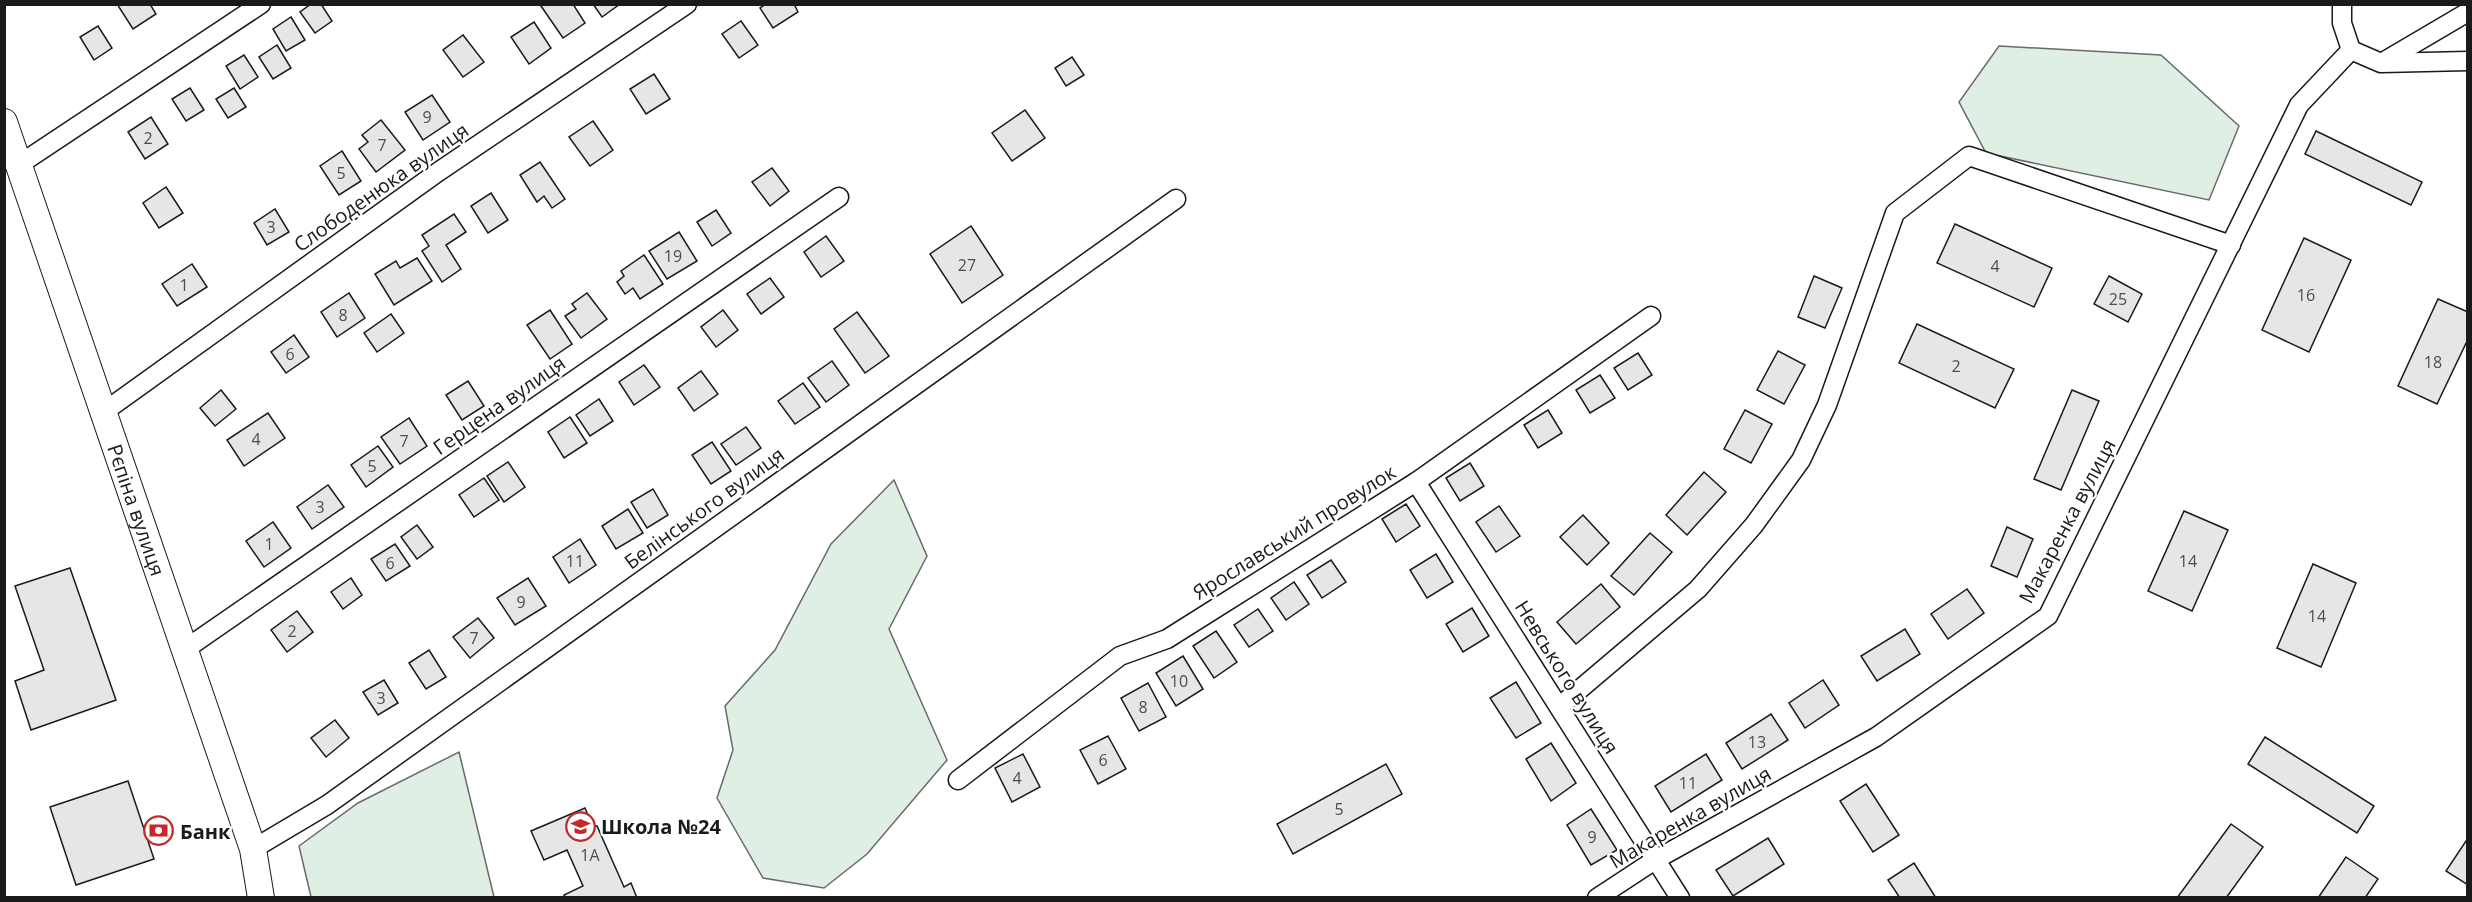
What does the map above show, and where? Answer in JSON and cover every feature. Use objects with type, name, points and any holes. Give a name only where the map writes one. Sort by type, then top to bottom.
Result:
[{"type":"street","points":[[20,164],[261,4]]},
{"type":"street","name":"Слободенюка вулиця","points":[[105,411],[438,172],[687,4]]},
{"type":"street","points":[[2342,4],[2342,23],[2351,50],[2381,63],[2468,61]]},
{"type":"street","points":[[2381,63],[2468,12]]},
{"type":"street","name":"Макаренка вулиця","points":[[1597,897],[1655,860],[1876,737],[2048,616],[2300,105],[2351,50]]},
{"type":"street","name":"Рєпіна вулиця","points":[[4,122],[254,849],[261,897]]},
{"type":"street","points":[[1560,706],[1698,589],[1754,525],[1801,460],[1827,405],[1895,213],[1969,156],[2231,245]]},
{"type":"street","name":"Герцена вулиця","points":[[184,650],[839,197]]},
{"type":"street","name":"Белінського вулиця","points":[[254,849],[327,805],[1176,199]]},
{"type":"street","name":"Ярославський провулок","points":[[958,780],[1120,656],[1167,639],[1416,482],[1651,316]]},
{"type":"street","name":"Невського вулиця","points":[[1416,482],[1680,897]]},
{"type":"green space","points":[[1999,46],[2161,55],[2239,126],[2209,200],[1986,153],[1959,102]]},
{"type":"green space","points":[[894,480],[927,556],[889,629],[947,760],[867,854],[824,888],[763,878],[717,798],[733,750],[725,706],[775,650],[831,544]]},
{"type":"green space","points":[[459,752],[494,897],[311,897],[299,846],[358,803]]},
{"type":"building","points":[[117,4],[150,4],[156,14],[133,29]]},
{"type":"building","points":[[311,4],[321,4],[332,21],[315,33],[300,12]]},
{"type":"building","points":[[543,4],[573,4],[585,23],[563,38],[541,6]]},
{"type":"building","points":[[593,4],[620,4],[602,17]]},
{"type":"building","points":[[766,4],[794,4],[798,12],[773,28],[760,8]]},
{"type":"building","points":[[291,17],[305,40],[286,51],[273,29]]},
{"type":"building","points":[[741,21],[758,45],[739,58],[722,34]]},
{"type":"building","points":[[534,22],[551,48],[529,64],[511,37]]},
{"type":"building","points":[[98,26],[112,48],[94,60],[80,37]]},
{"type":"building","points":[[463,35],[484,62],[463,77],[443,50]]},
{"type":"building","points":[[277,45],[291,68],[273,79],[259,57]]},
{"type":"building","points":[[244,55],[258,77],[240,89],[226,66]]},
{"type":"building","points":[[1072,57],[1084,75],[1066,86],[1055,68]]},
{"type":"building","points":[[654,74],[670,99],[646,114],[630,89]]},
{"type":"building","points":[[190,88],[204,110],[186,121],[172,99]]},
{"type":"building","points":[[234,88],[246,107],[228,118],[216,99]]},
{"type":"building","points":[[432,95],[450,122],[423,140],[405,112]]},
{"type":"building","points":[[1025,110],[1045,138],[1012,161],[992,133]]},
{"type":"building","points":[[151,117],[168,144],[145,159],[128,132]]},
{"type":"building","points":[[381,120],[405,150],[376,172],[359,149],[368,142],[362,135]]},
{"type":"building","points":[[593,121],[613,150],[590,166],[569,137]]},
{"type":"building","points":[[2316,131],[2422,182],[2411,205],[2305,154]]},
{"type":"building","points":[[342,151],[361,181],[339,195],[320,166]]},
{"type":"building","points":[[540,162],[565,199],[552,208],[544,196],[537,202],[520,175]]},
{"type":"building","points":[[772,168],[789,191],[770,206],[752,182]]},
{"type":"building","points":[[166,187],[183,213],[159,228],[143,203]]},
{"type":"building","points":[[491,193],[508,220],[488,233],[471,206]]},
{"type":"building","points":[[275,209],[289,232],[267,245],[254,223]]},
{"type":"building","points":[[716,210],[731,233],[712,246],[697,222]]},
{"type":"building","points":[[454,214],[466,232],[446,245],[461,269],[442,282],[422,251],[429,246],[422,235]]},
{"type":"building","points":[[1955,224],[2052,268],[2034,307],[1937,263]]},
{"type":"building","points":[[971,226],[1003,275],[962,303],[930,254]]},
{"type":"building","points":[[679,232],[697,261],[667,279],[649,251]]},
{"type":"building","points":[[826,236],[844,261],[821,277],[804,252]]},
{"type":"building","points":[[2304,238],[2351,260],[2309,352],[2262,330]]},
{"type":"building","points":[[644,255],[663,284],[640,299],[633,288],[625,294],[617,282],[624,276],[621,271]]},
{"type":"building","points":[[417,258],[432,281],[394,305],[375,274],[396,261],[400,268]]},
{"type":"building","points":[[192,264],[207,287],[177,306],[162,284]]},
{"type":"building","points":[[1814,276],[1842,288],[1825,328],[1798,317]]},
{"type":"building","points":[[2109,276],[2142,294],[2128,322],[2094,304]]},
{"type":"building","points":[[770,278],[784,297],[761,314],[747,294]]},
{"type":"building","points":[[349,293],[365,318],[337,337],[321,312]]},
{"type":"building","points":[[587,293],[607,319],[581,338],[565,316],[576,309],[572,304]]},
{"type":"building","points":[[2438,299],[2468,312],[2468,339],[2437,404],[2398,386]]},
{"type":"building","points":[[550,310],[572,344],[550,359],[527,325]]},
{"type":"building","points":[[723,310],[738,330],[716,347],[701,327]]},
{"type":"building","points":[[857,312],[889,356],[865,373],[834,329]]},
{"type":"building","points":[[391,314],[404,333],[377,352],[364,333]]},
{"type":"building","points":[[1917,324],[2014,369],[1995,408],[1899,363]]},
{"type":"building","points":[[294,335],[309,357],[286,373],[271,352]]},
{"type":"building","points":[[1778,351],[1805,365],[1784,404],[1757,390]]},
{"type":"building","points":[[1638,353],[1652,375],[1628,390],[1614,368]]},
{"type":"building","points":[[832,361],[849,385],[826,402],[808,378]]},
{"type":"building","points":[[644,365],[660,387],[634,405],[619,382]]},
{"type":"building","points":[[701,371],[718,394],[694,411],[678,388]]},
{"type":"building","points":[[1600,375],[1615,398],[1590,413],[1576,390]]},
{"type":"building","points":[[468,381],[484,406],[462,420],[446,395]]},
{"type":"building","points":[[803,383],[820,407],[795,424],[778,401]]},
{"type":"building","points":[[221,390],[236,409],[215,426],[200,408]]},
{"type":"building","points":[[2072,390],[2099,401],[2061,490],[2034,479]]},
{"type":"building","points":[[599,399],[613,421],[590,436],[576,415]]},
{"type":"building","points":[[1548,410],[1562,433],[1538,448],[1524,425]]},
{"type":"building","points":[[1745,410],[1772,424],[1751,463],[1724,449]]},
{"type":"building","points":[[268,413],[285,438],[244,466],[227,440]]},
{"type":"building","points":[[570,417],[587,443],[564,458],[548,432]]},
{"type":"building","points":[[409,418],[427,446],[400,464],[381,437]]},
{"type":"building","points":[[746,427],[761,448],[736,465],[721,444]]},
{"type":"building","points":[[712,442],[731,471],[711,484],[692,455]]},
{"type":"building","points":[[378,446],[393,467],[366,487],[351,465]]},
{"type":"building","points":[[508,462],[525,487],[504,502],[487,476]]},
{"type":"building","points":[[1470,463],[1484,486],[1460,501],[1446,478]]},
{"type":"building","points":[[1704,472],[1726,492],[1687,535],[1666,515]]},
{"type":"building","points":[[484,478],[499,500],[474,517],[459,495]]},
{"type":"building","points":[[328,485],[344,507],[312,529],[297,507]]},
{"type":"building","points":[[653,489],[668,515],[647,528],[631,502]]},
{"type":"building","points":[[1406,504],[1420,526],[1396,542],[1382,519]]},
{"type":"building","points":[[1499,506],[1520,536],[1496,552],[1476,522]]},
{"type":"building","points":[[628,509],[643,533],[616,549],[602,526]]},
{"type":"building","points":[[2184,511],[2228,530],[2192,611],[2148,591]]},
{"type":"building","points":[[1583,515],[1609,543],[1587,565],[1560,537]]},
{"type":"building","points":[[273,522],[291,548],[264,567],[246,541]]},
{"type":"building","points":[[417,525],[433,547],[417,559],[401,537]]},
{"type":"building","points":[[2007,527],[2033,539],[2017,577],[1991,566]]},
{"type":"building","points":[[1650,533],[1672,552],[1634,595],[1611,576]]},
{"type":"building","points":[[580,539],[596,565],[569,583],[553,557]]},
{"type":"building","points":[[395,544],[410,566],[386,581],[371,559]]},
{"type":"building","points":[[1436,554],[1453,582],[1427,598],[1410,570]]},
{"type":"building","points":[[1331,560],[1346,582],[1322,598],[1307,575]]},
{"type":"building","points":[[2313,564],[2356,583],[2321,667],[2277,648]]},
{"type":"building","points":[[70,568],[116,700],[31,730],[15,681],[44,670],[15,586]]},
{"type":"building","points":[[351,578],[362,595],[343,609],[331,592]]},
{"type":"building","points":[[528,578],[546,606],[515,625],[497,598]]},
{"type":"building","points":[[1294,582],[1309,604],[1286,620],[1271,598]]},
{"type":"building","points":[[1601,584],[1620,607],[1576,644],[1557,622]]},
{"type":"building","points":[[1967,589],[1984,613],[1948,639],[1931,614]]},
{"type":"building","points":[[1472,608],[1489,636],[1463,652],[1446,624]]},
{"type":"building","points":[[1258,609],[1273,631],[1249,647],[1234,625]]},
{"type":"building","points":[[297,611],[313,632],[287,652],[271,630]]},
{"type":"building","points":[[478,618],[494,638],[470,658],[453,637]]},
{"type":"building","points":[[1905,629],[1920,654],[1877,681],[1861,656]]},
{"type":"building","points":[[1216,631],[1237,662],[1214,678],[1193,646]]},
{"type":"building","points":[[429,650],[446,677],[426,689],[409,663]]},
{"type":"building","points":[[1183,656],[1203,689],[1176,706],[1156,673]]},
{"type":"building","points":[[384,680],[398,703],[378,715],[363,692]]},
{"type":"building","points":[[1823,680],[1839,705],[1805,728],[1789,703]]},
{"type":"building","points":[[1516,682],[1541,723],[1516,738],[1490,698]]},
{"type":"building","points":[[1148,683],[1166,717],[1139,731],[1121,698]]},
{"type":"building","points":[[1771,714],[1788,740],[1742,769],[1726,743]]},
{"type":"building","points":[[335,720],[349,738],[326,757],[311,738]]},
{"type":"building","points":[[1108,736],[1126,769],[1098,784],[1080,750]]},
{"type":"building","points":[[2265,737],[2374,806],[2357,833],[2248,764]]},
{"type":"building","points":[[1551,743],[1576,783],[1551,801],[1526,759]]},
{"type":"building","points":[[1023,754],[1040,787],[1012,802],[995,768]]},
{"type":"building","points":[[1706,754],[1722,780],[1671,812],[1655,786]]},
{"type":"building","points":[[1386,764],[1402,794],[1293,854],[1277,824]]},
{"type":"building","points":[[128,781],[154,859],[76,885],[50,807]]},
{"type":"building","points":[[1866,784],[1899,835],[1873,852],[1840,801]]},
{"type":"building","points":[[585,808],[593,827],[597,826],[624,887],[631,883],[637,898],[566,898],[564,895],[583,886],[567,850],[544,860],[531,831]]},
{"type":"building","points":[[1591,809],[1617,850],[1591,865],[1567,825]]},
{"type":"building","points":[[2231,824],[2263,847],[2226,898],[2177,898]]},
{"type":"building","points":[[1768,838],[1784,864],[1733,896],[1716,870]]},
{"type":"building","points":[[2468,838],[2468,885],[2446,871]]},
{"type":"building","points":[[2346,857],[2378,879],[2365,898],[2318,898]]},
{"type":"building","points":[[1914,863],[1936,898],[1900,898],[1888,880]]},
{"type":"place","name":"Школа №24","points":[[580,826]]},
{"type":"place","name":"Банк","points":[[159,831]]}]
